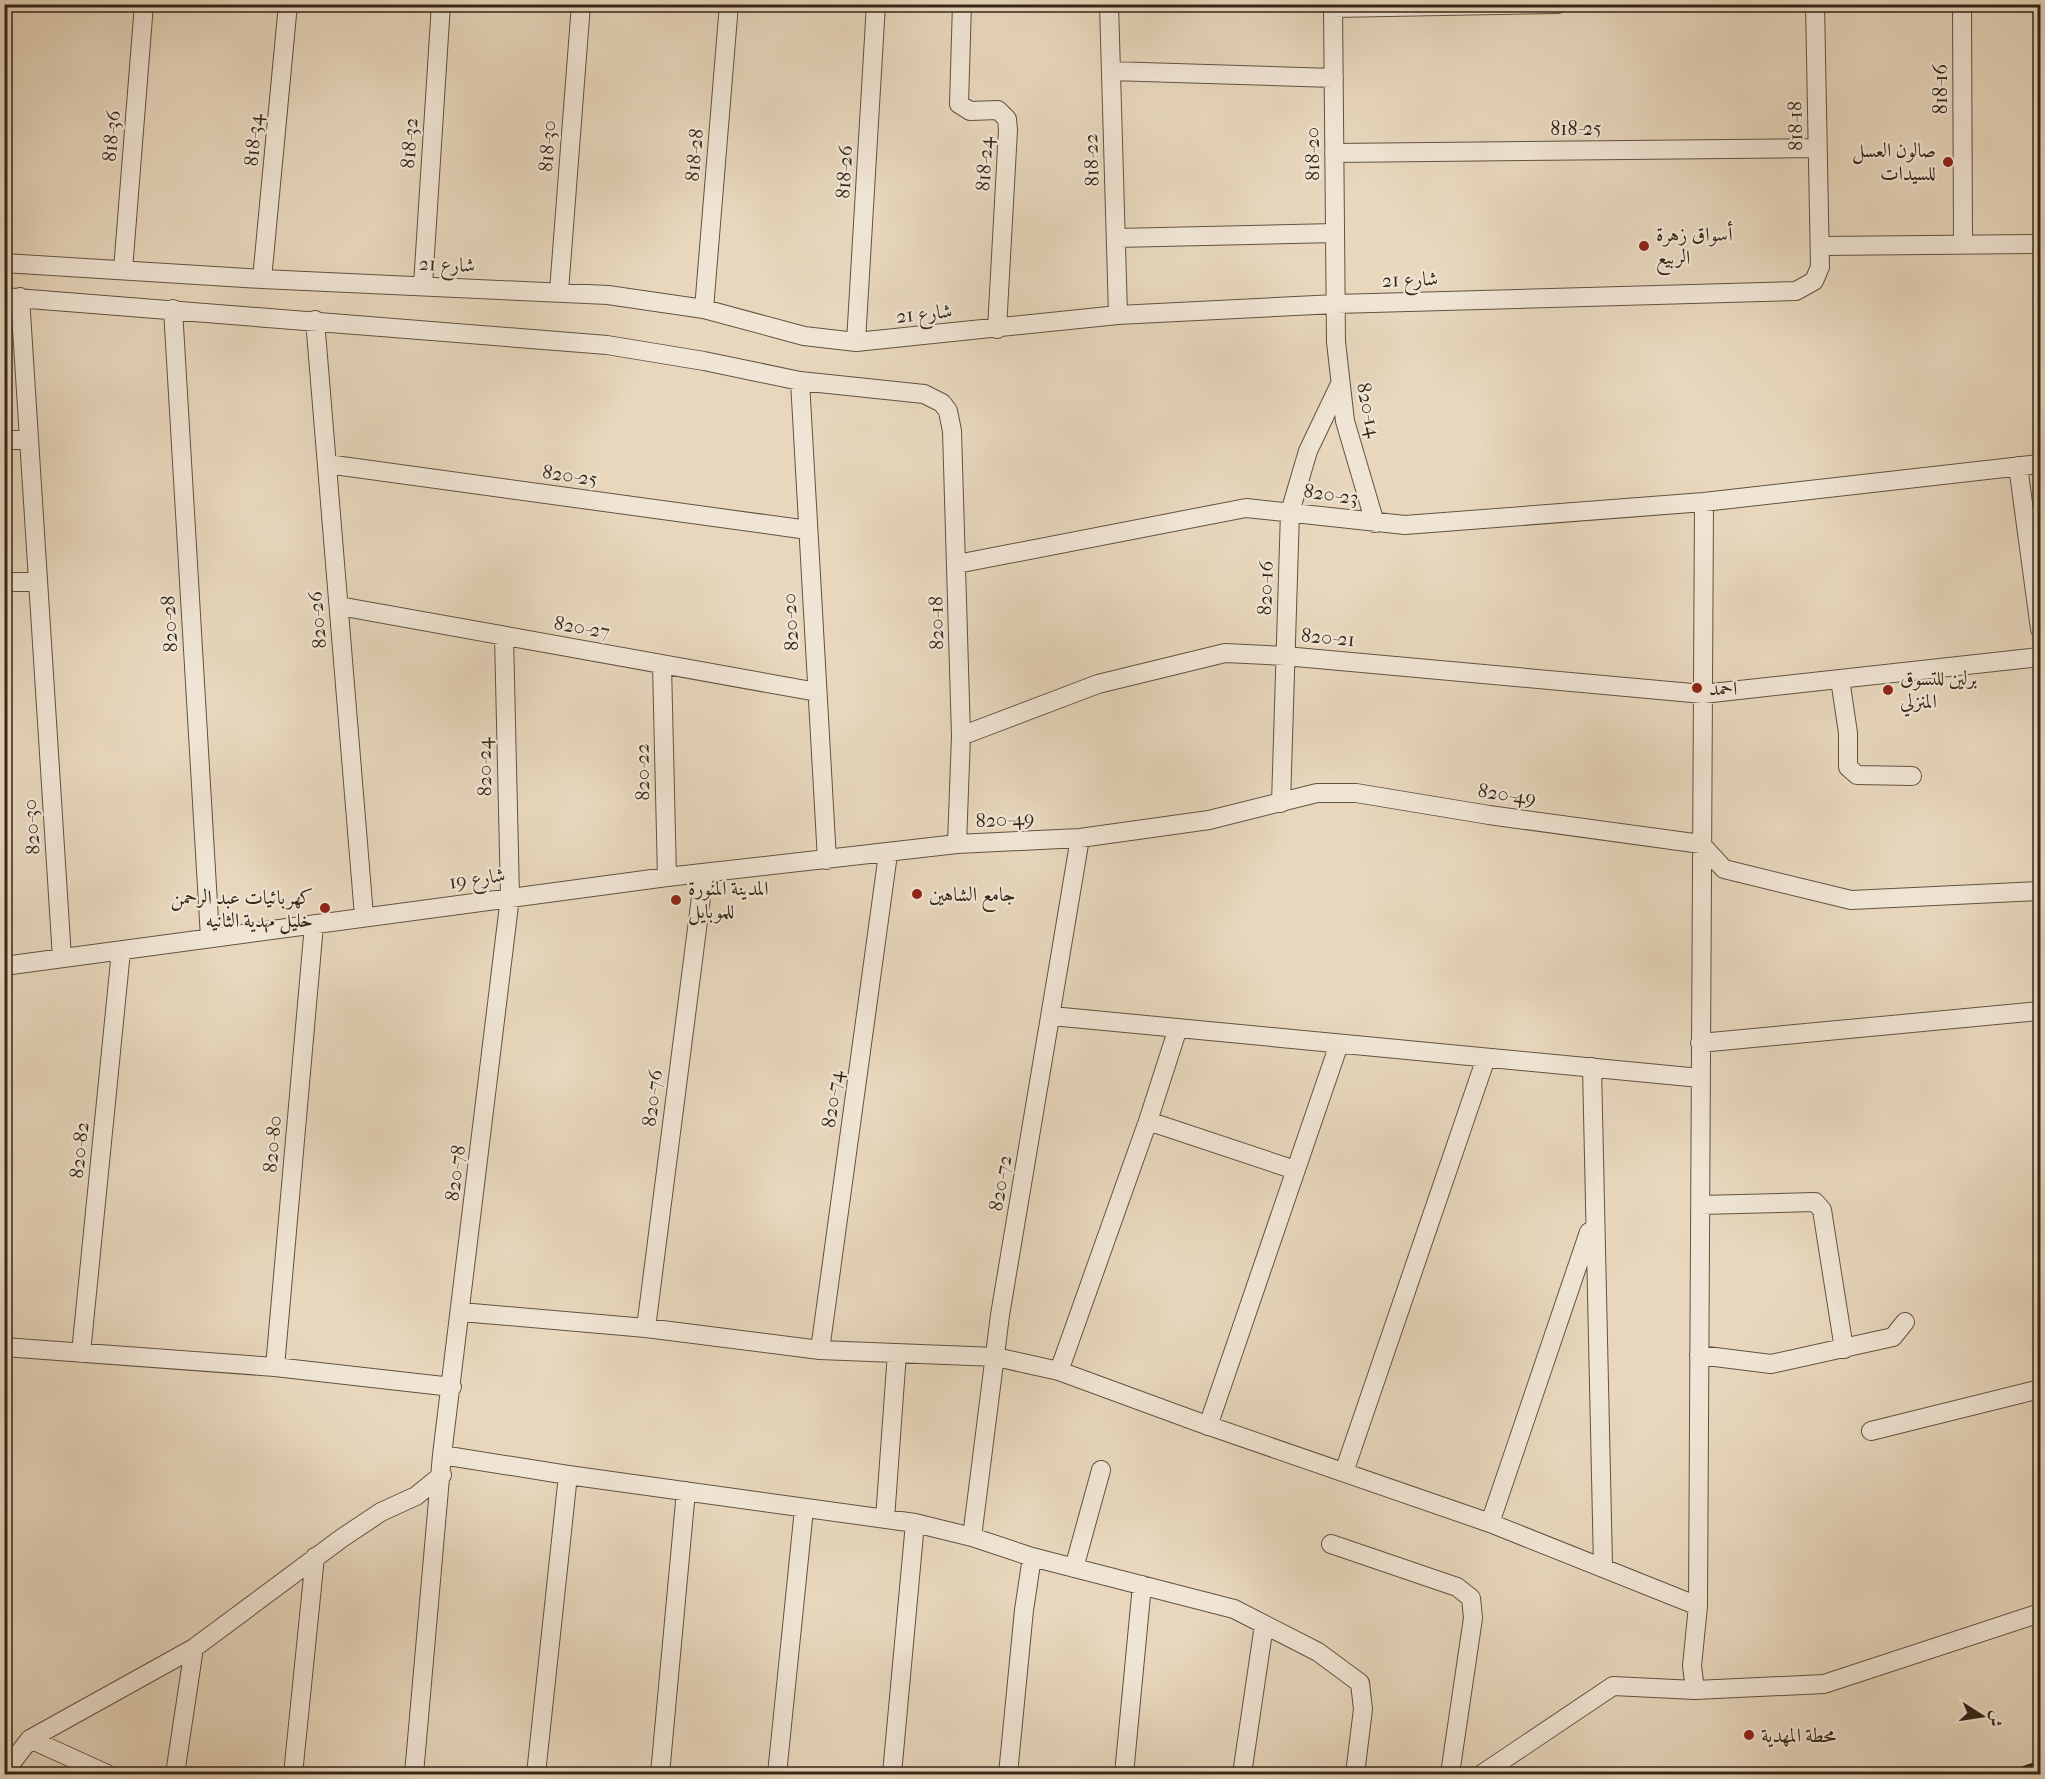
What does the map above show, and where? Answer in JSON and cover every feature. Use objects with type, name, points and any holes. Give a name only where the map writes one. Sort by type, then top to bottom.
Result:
[{"type":"street","name":"818-36","points":[[123,270],[144,4]]},
{"type":"street","name":"818-34","points":[[262,279],[288,4]]},
{"type":"street","name":"818-32","points":[[423,285],[441,4]]},
{"type":"street","name":"818-30","points":[[559,291],[581,4]]},
{"type":"street","name":"818-28","points":[[704,309],[729,4]]},
{"type":"street","name":"818-26","points":[[856,342],[876,4]]},
{"type":"street","name":"818-24","points":[[962,4],[959,104],[970,111],[998,110],[1007,119],[997,329]]},
{"type":"street","name":"818-22","points":[[1109,4],[1118,315]]},
{"type":"street","points":[[1333,6],[1558,4]]},
{"type":"street","name":"818-18","points":[[1815,4],[1820,246]]},
{"type":"street","name":"818-16","points":[[1962,4],[1963,245]]},
{"type":"street","name":"818-20","points":[[1333,6],[1336,304]]},
{"type":"street","points":[[1111,70],[1334,78]]},
{"type":"street","name":"818-25","points":[[1334,153],[1818,148]]},
{"type":"street","points":[[1116,237],[1335,233]]},
{"type":"street","points":[[1820,246],[2040,244]]},
{"type":"street","name":"شارع 21","points":[[4,263],[262,279],[608,295],[704,309],[804,336],[856,342],[1118,315],[1336,304],[1796,291],[1809,286],[1818,274],[1820,246]]},
{"type":"street","points":[[12,297],[607,345],[704,361],[800,381]]},
{"type":"street","name":"820-30","points":[[12,297],[29,440],[62,958]]},
{"type":"street","name":"820-14","points":[[1336,304],[1339,386],[1345,421],[1375,523]]},
{"type":"street","name":"820-28","points":[[173,309],[210,938]]},
{"type":"street","name":"820-26","points":[[315,320],[364,916]]},
{"type":"street","name":"820-18","points":[[800,381],[933,397],[942,403],[951,420],[961,736],[957,844]]},
{"type":"street","name":"820-20","points":[[800,381],[827,860]]},
{"type":"street","name":"820-16","points":[[1281,802],[1290,512],[1308,451],[1339,386]]},
{"type":"street","points":[[4,440],[29,440]]},
{"type":"street","name":"820-25","points":[[327,464],[808,531]]},
{"type":"street","name":"820-23","points":[[957,564],[1234,510],[1259,508],[1405,525],[1704,502],[2040,464]]},
{"type":"street","points":[[2018,466],[2040,629]]},
{"type":"street","points":[[1695,1690],[1692,1666],[1698,1606],[1704,502]]},
{"type":"street","points":[[4,582],[38,582]]},
{"type":"street","name":"820-27","points":[[339,606],[817,692]]},
{"type":"street","name":"820-24","points":[[504,636],[510,897]]},
{"type":"street","name":"820-21","points":[[961,736],[1098,684],[1225,653],[1285,656],[1703,694],[2040,657]]},
{"type":"street","name":"820-22","points":[[662,665],[667,877]]},
{"type":"street","points":[[1840,679],[1848,733],[1848,767],[1857,774],[1912,776]]},
{"type":"street","name":"820-49","points":[[957,844],[1080,838],[1209,820],[1317,793],[1356,793],[1490,815],[1701,844]]},
{"type":"street","name":"820-72","points":[[972,1537],[1000,1315],[1052,1016],[1080,838]]},
{"type":"street","name":"شارع 19","points":[[4,966],[510,897],[667,877],[888,854],[957,844]]},
{"type":"street","points":[[1701,844],[1724,869],[1851,900],[2040,891]]},
{"type":"street","name":"820-74","points":[[820,1350],[888,854]]},
{"type":"street","name":"820-76","points":[[646,1328],[704,874]]},
{"type":"street","name":"820-78","points":[[414,1774],[442,1455],[510,897]]},
{"type":"street","name":"820-80","points":[[275,1366],[314,925]]},
{"type":"street","name":"820-82","points":[[81,1353],[122,951]]},
{"type":"street","points":[[1700,1043],[2040,1011]]},
{"type":"street","points":[[1052,1016],[1700,1078]]},
{"type":"street","points":[[1059,1371],[1148,1122],[1178,1028]]},
{"type":"street","points":[[1208,1426],[1339,1044]]},
{"type":"street","points":[[1344,1472],[1486,1058]]},
{"type":"street","points":[[1592,1067],[1603,1566]]},
{"type":"street","points":[[1148,1122],[1295,1170]]},
{"type":"street","points":[[1700,1205],[1815,1202],[1822,1210],[1844,1349]]},
{"type":"street","points":[[1490,1523],[1594,1219]]},
{"type":"street","points":[[461,1312],[646,1328],[820,1350],[996,1357],[1059,1371],[1208,1426],[1490,1523],[1603,1566],[1698,1606]]},
{"type":"street","points":[[1699,1355],[1771,1364],[1893,1337],[1905,1322]]},
{"type":"street","points":[[4,1347],[275,1366],[452,1387]]},
{"type":"street","points":[[885,1519],[897,1353]]},
{"type":"street","points":[[1871,1431],[2040,1389]]},
{"type":"street","points":[[442,1455],[804,1509],[915,1523],[972,1537],[1032,1557],[1234,1609],[1318,1652],[1360,1683],[1363,1709],[1355,1774]]},
{"type":"street","points":[[1074,1568],[1101,1470]]},
{"type":"street","points":[[10,1774],[12,1762],[30,1739],[194,1648],[315,1557],[381,1512],[416,1496],[442,1475]]},
{"type":"street","points":[[536,1774],[568,1475]]},
{"type":"street","points":[[660,1774],[686,1491]]},
{"type":"street","points":[[777,1774],[804,1509]]},
{"type":"street","points":[[892,1774],[915,1523]]},
{"type":"street","points":[[1331,1544],[1457,1587],[1472,1598],[1473,1618],[1450,1774]]},
{"type":"street","points":[[293,1774],[315,1557]]},
{"type":"street","points":[[1008,1774],[1024,1610],[1032,1557]]},
{"type":"street","points":[[1124,1774],[1142,1585]]},
{"type":"street","points":[[1482,1774],[1612,1686],[1695,1690],[1824,1684],[2040,1612]]},
{"type":"street","points":[[1242,1774],[1264,1624]]},
{"type":"street","points":[[175,1774],[194,1648]]},
{"type":"street","points":[[30,1739],[107,1774]]},
{"type":"railway","points":[[2010,1774],[2040,1764]]},
{"type":"place","name":"صالون العسل للسيدات","points":[[1948,162]]},
{"type":"place","name":"أسواق زهرة الربيع","points":[[1644,246]]},
{"type":"place","name":"احمد","points":[[1697,688]]},
{"type":"place","name":"برلين للتسوق المنزلي","points":[[1888,690]]},
{"type":"place","name":"جامع الشاهين","points":[[917,894]]},
{"type":"place","name":"المدينة المنورة للموبايل","points":[[676,900]]},
{"type":"place","name":"كهربائيات عبد الرحمن خليل مهدية الثانيه","points":[[325,908]]},
{"type":"place","name":"محطة المهدية","points":[[1749,1735]]}]
